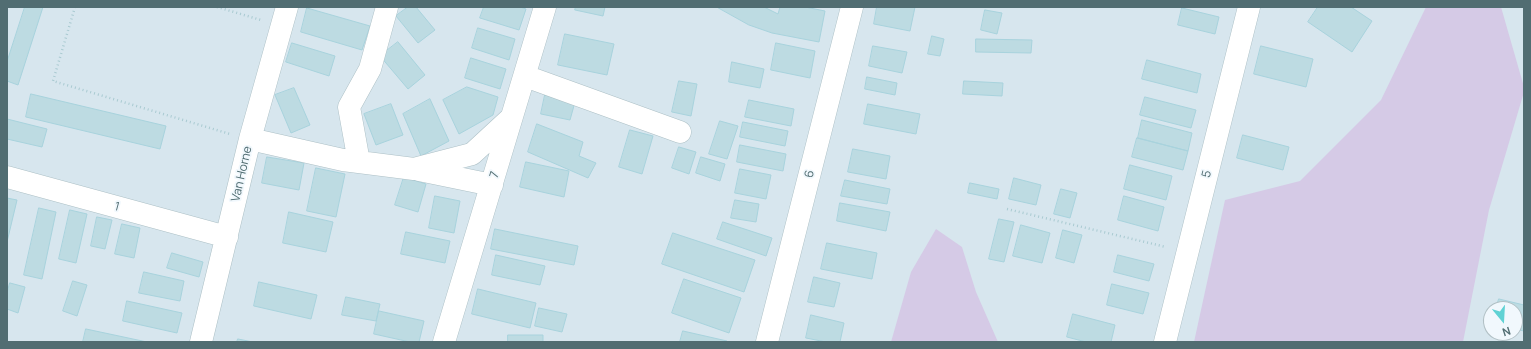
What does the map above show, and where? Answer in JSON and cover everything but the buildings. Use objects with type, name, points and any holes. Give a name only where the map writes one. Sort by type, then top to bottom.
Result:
[{"type":"street","points":[[359,162],[349,107],[370,69],[387,7]]},
{"type":"street","name":"7","points":[[444,342],[546,7]]},
{"type":"street","name":"6","points":[[767,342],[852,7]]},
{"type":"street","name":"5","points":[[1165,342],[1249,7]]},
{"type":"street","name":"Van Horne","points":[[201,342],[250,139],[284,17]]},
{"type":"street","points":[[525,76],[680,132]]},
{"type":"street","points":[[414,169],[472,154],[512,117]]},
{"type":"street","points":[[250,139],[343,160],[414,169],[492,185]]},
{"type":"street","name":"1","points":[[7,176],[227,237]]},
{"type":"path","points":[[75,7],[53,81],[250,139]]},
{"type":"path","points":[[217,7],[284,17]]},
{"type":"path","points":[[1007,209],[1187,252]]},
{"type":"shaded area","points":[[7,7],[1524,7],[1524,342],[7,342]]},
{"type":"shaded area","points":[[1426,7],[1501,7],[1524,87],[1524,92],[1489,210],[1463,342],[1194,342],[1225,200],[1300,181],[1381,100]]},
{"type":"shaded area","points":[[936,229],[962,247],[976,292],[998,342],[891,342],[911,272]]}]
